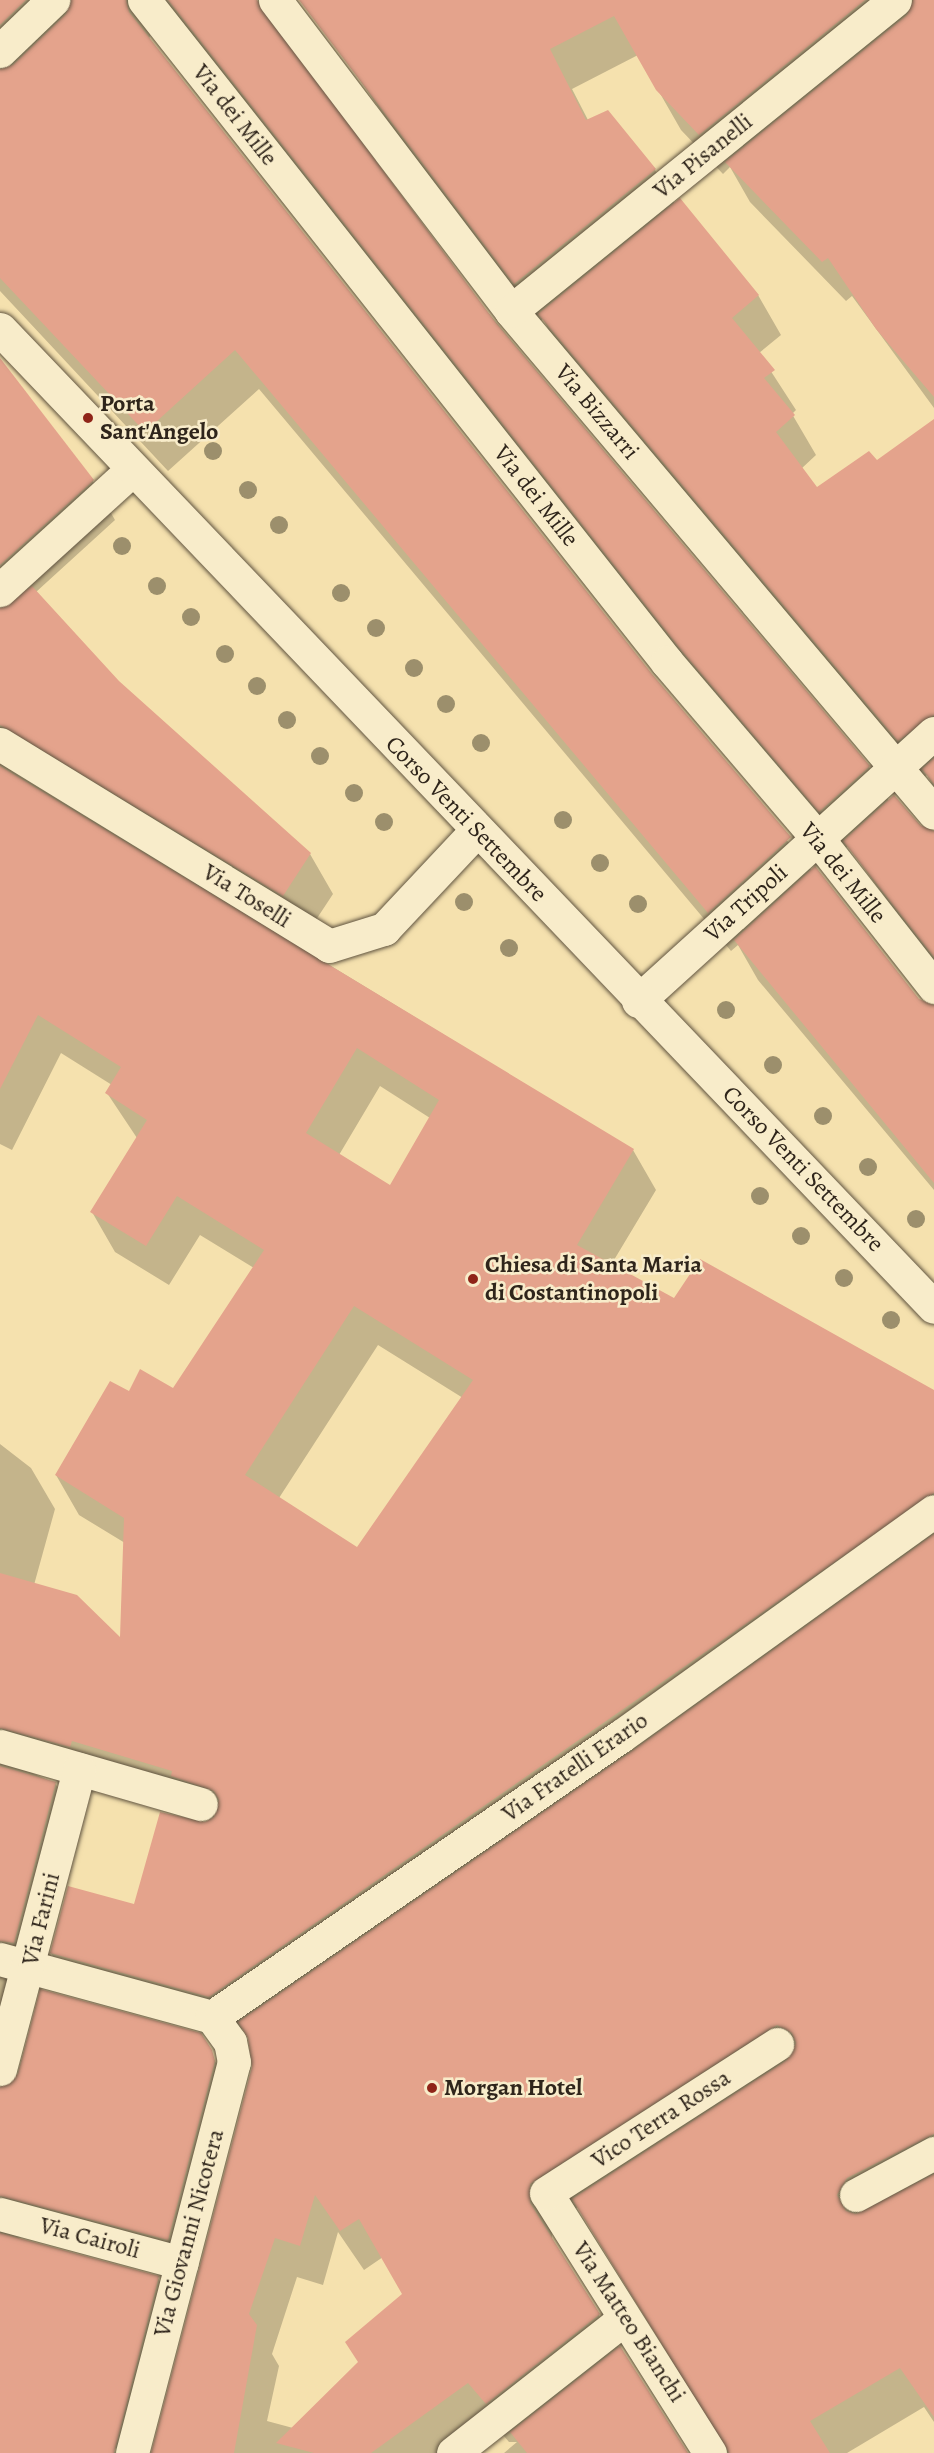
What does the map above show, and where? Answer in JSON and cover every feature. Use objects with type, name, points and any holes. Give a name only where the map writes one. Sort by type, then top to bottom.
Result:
[{"type":"street","points":[[0,51],[53,0]]},
{"type":"street","name":"Via dei Mille","points":[[144,0],[659,653],[818,839],[934,987]]},
{"type":"street","name":"Via Bizzarri","points":[[275,0],[511,311],[934,813]]},
{"type":"street","name":"Via Pisanelli","points":[[511,311],[895,0]]},
{"type":"street","name":"Corso Venti Settembre","points":[[0,328],[131,471],[934,1307]]},
{"type":"street","points":[[0,590],[131,471]]},
{"type":"street","name":"Via Tripoli","points":[[638,1000],[934,733]]},
{"type":"street","name":"Via Toselli","points":[[0,744],[329,946],[384,929],[477,830]]},
{"type":"street","name":"Via Fratelli Erario","points":[[212,2018],[621,1736],[934,1511]]},
{"type":"street","points":[[0,1746],[201,1804]]},
{"type":"street","name":"Via Farini","points":[[0,2069],[14,1963],[79,1769]]},
{"type":"street","points":[[14,1963],[212,2018]]},
{"type":"street","name":"Via Giovanni Nicotera","points":[[132,2453],[234,2062],[230,2042],[212,2018]]},
{"type":"street","name":"Vico Terra Rossa","points":[[546,2193],[777,2044]]},
{"type":"street","points":[[856,2195],[934,2153]]},
{"type":"street","name":"Via Matteo Bianchi","points":[[546,2193],[624,2319],[688,2411],[710,2453]]},
{"type":"street","name":"Via Cairoli","points":[[0,2214],[181,2263]]},
{"type":"street","points":[[453,2453],[624,2319]]},
{"type":"building","points":[[0,0],[26,0],[0,25]]},
{"type":"building","points":[[71,0],[126,0],[129,12],[652,674],[791,837],[708,913],[235,350],[145,432],[0,278],[0,69],[13,65],[66,14]]},
{"type":"building","points":[[168,0],[257,0],[496,323],[870,766],[819,812],[681,650]]},
{"type":"building","points":[[299,0],[865,0],[699,135],[656,90],[614,16],[550,49],[586,120],[608,110],[656,169],[514,284]]},
{"type":"building","points":[[913,0],[934,0],[934,397],[876,329],[828,258],[822,262],[725,162],[907,15]]},
{"type":"building","points":[[680,198],[759,295],[732,318],[775,370],[764,378],[795,415],[776,432],[817,487],[869,451],[877,460],[934,419],[934,715],[898,741],[538,314]]},
{"type":"building","points":[[0,358],[94,480],[0,565]]},
{"type":"building","points":[[32,586],[119,681],[311,853],[283,896],[0,725],[0,608]]},
{"type":"building","points":[[934,758],[934,784],[922,769]]},
{"type":"building","points":[[0,766],[634,1149],[577,1245],[674,1298],[700,1259],[934,1390],[934,1493],[209,1997],[50,1953],[68,1886],[134,1904],[160,1812],[205,1822],[214,1817],[219,1800],[214,1791],[171,1776],[172,1771],[72,1741],[70,1747],[0,1728],[0,1573],[77,1595],[120,1637],[124,1518],[55,1475],[110,1381],[129,1391],[140,1369],[173,1388],[264,1250],[177,1196],[146,1246],[90,1212],[147,1120],[105,1093],[121,1067],[38,1015],[0,1089]],"holes":[[[357,1048],[439,1100],[390,1185],[306,1133]],[[354,1306],[473,1380],[357,1547],[245,1475]]]},
{"type":"building","points":[[894,795],[920,825],[934,831],[934,957],[843,841]]},
{"type":"building","points":[[815,866],[919,999],[934,1005],[934,1183],[734,940]]},
{"type":"building","points":[[934,1534],[934,2134],[847,2178],[837,2195],[846,2211],[856,2214],[934,2174],[934,2417],[900,2368],[810,2421],[830,2453],[729,2453],[572,2199],[787,2060],[796,2043],[792,2033],[777,2025],[530,2184],[530,2203],[600,2314],[486,2404],[468,2383],[371,2453],[314,2453],[276,2443],[358,2362],[345,2342],[402,2294],[359,2219],[340,2231],[315,2195],[300,2246],[275,2238],[249,2314],[257,2325],[234,2453],[151,2453],[252,2067],[248,2038],[238,2022],[632,1751]]},
{"type":"building","points":[[0,1766],[56,1782],[14,1943],[0,1941]]},
{"type":"building","points":[[40,1989],[201,2033],[212,2050],[215,2061],[168,2240],[0,2196],[0,2087],[18,2074]]},
{"type":"building","points":[[0,2233],[159,2276],[114,2453],[0,2453]]},
{"type":"building","points":[[620,2346],[688,2453],[527,2453],[510,2432]]},
{"type":"place","name":"Porta Sant'Angelo","points":[[88,418]]},
{"type":"place","name":"Chiesa di Santa Maria di Costantinopoli","points":[[473,1279]]},
{"type":"place","name":"Morgan Hotel","points":[[432,2088]]}]
